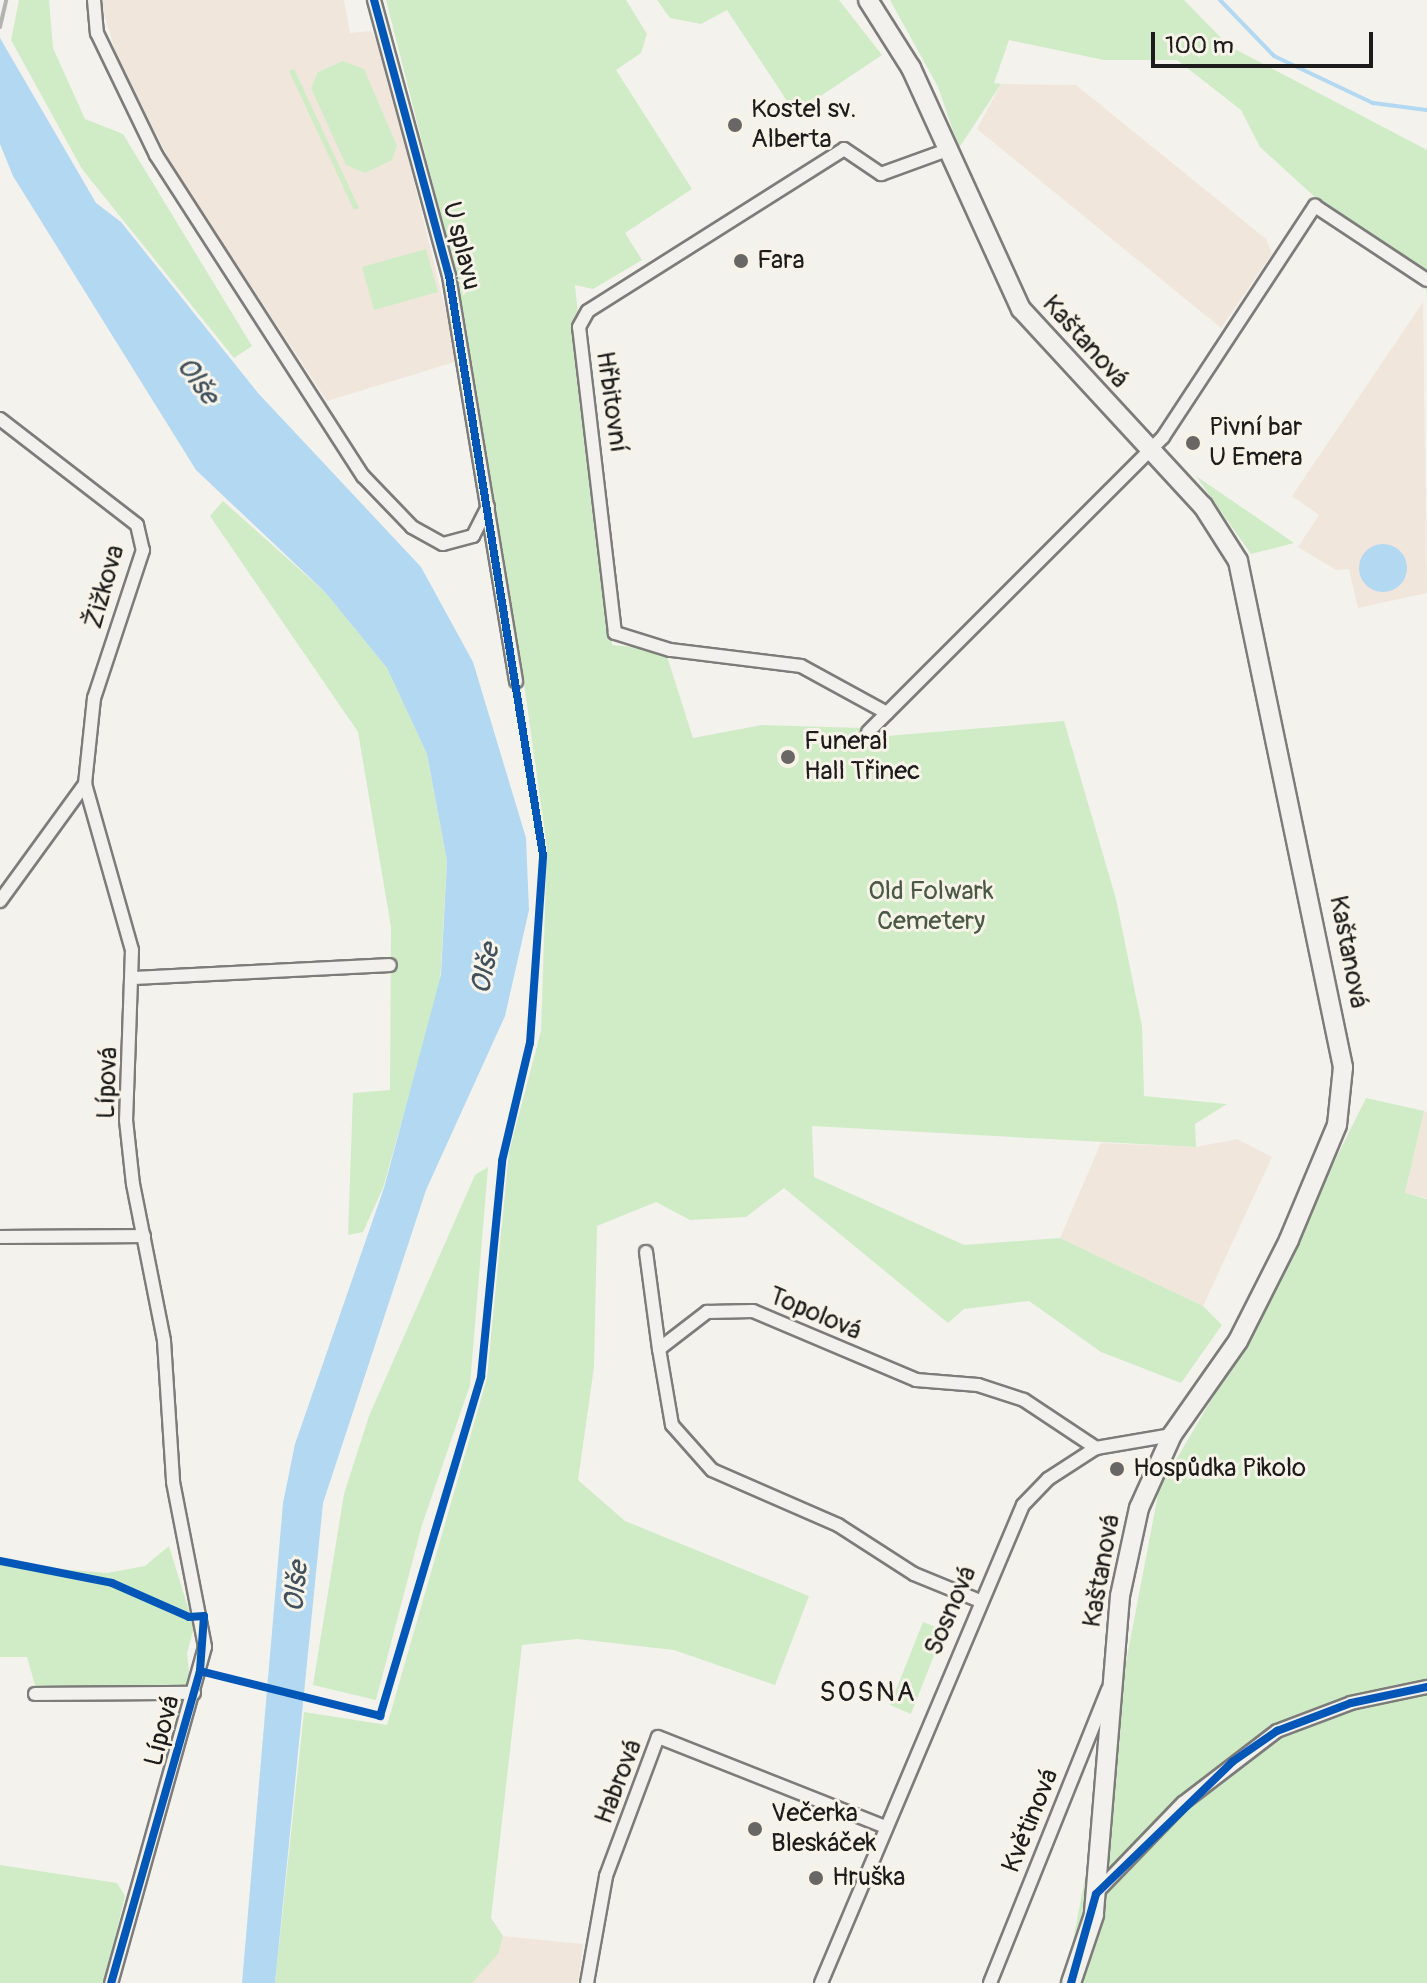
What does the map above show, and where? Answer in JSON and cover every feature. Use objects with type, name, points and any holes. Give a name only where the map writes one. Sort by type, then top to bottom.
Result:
[{"type":"street","points":[[94,0],[97,33],[156,155],[290,356],[339,445],[412,527],[443,544],[460,543],[486,523],[488,507]]},
{"type":"street","name":"U splavu","points":[[374,0],[449,276],[516,682]]},
{"type":"street","name":"Kaštanová","points":[[868,0],[911,68],[1021,309],[1218,525],[1238,561],[1328,983],[1344,1087],[1337,1125],[1289,1240],[1238,1341],[1172,1435],[1139,1508],[1120,1596],[1096,1894],[1071,1983]]},
{"type":"street","name":"Hřbitovní","points":[[887,713],[801,666],[670,650],[615,633],[580,320],[844,149],[881,174],[947,150]]},
{"type":"street","points":[[868,732],[1148,447],[1163,437],[1315,206],[1427,280]]},
{"type":"street","name":"Žižkova","points":[[0,419],[137,525],[143,550],[94,698],[85,784]]},
{"type":"street","points":[[0,901],[85,784]]},
{"type":"street","name":"Lípová","points":[[85,784],[117,885],[135,978],[126,1120],[164,1341],[173,1482],[204,1616],[194,1693],[152,1856],[111,1983]]},
{"type":"street","points":[[135,978],[390,965]]},
{"type":"street","points":[[0,1237],[144,1236]]},
{"type":"street","points":[[646,1252],[672,1425],[712,1470],[838,1525],[914,1574],[980,1601]]},
{"type":"street","name":"Topolová","points":[[659,1349],[707,1312],[753,1311],[916,1380],[978,1385],[1024,1400],[1096,1448]]},
{"type":"street","name":"Sosnová","points":[[821,1983],[883,1826],[1023,1505],[1096,1448],[1172,1435]]},
{"type":"street","name":"Květinová","points":[[990,1983],[1113,1676]]},
{"type":"street","points":[[1096,1894],[1183,1803],[1277,1731],[1351,1703],[1427,1687]]},
{"type":"street","points":[[35,1694],[194,1693]]},
{"type":"street","name":"Habrová","points":[[587,1983],[606,1876],[658,1737],[883,1826]]},
{"type":"shaded area","points":[[100,0],[344,0],[350,33],[371,31],[383,55],[458,361],[327,401],[175,171],[117,57]]},
{"type":"shaded area","points":[[1001,84],[1076,85],[1266,239],[1272,254],[1221,328],[977,129]]},
{"type":"shaded area","points":[[1423,302],[1427,593],[1358,608],[1349,569],[1336,570],[1298,547],[1319,515],[1292,496]]},
{"type":"shaded area","points":[[1424,1111],[1427,1112],[1427,1198],[1405,1193]]},
{"type":"shaded area","points":[[1237,1139],[1272,1157],[1203,1306],[1060,1238],[1101,1143],[1196,1147]]},
{"type":"shaded area","points":[[503,1936],[583,1944],[578,1983],[472,1983]]},
{"type":"green space","points":[[19,0],[49,0],[53,48],[85,119],[123,134],[252,346],[234,358],[82,169],[11,40]]},
{"type":"green space","name":"Old Folwark Cemetery","points":[[386,0],[626,0],[647,34],[641,53],[616,70],[692,189],[625,233],[642,260],[593,289],[575,285],[612,645],[665,650],[693,738],[762,725],[861,728],[875,737],[1064,721],[1116,899],[1142,1026],[1144,1096],[1227,1104],[1195,1124],[1196,1147],[812,1126],[814,1177],[964,1245],[1060,1238],[1203,1306],[1222,1325],[1181,1383],[1101,1352],[1029,1301],[964,1309],[948,1323],[784,1188],[746,1217],[690,1220],[656,1202],[597,1226],[594,1367],[578,1480],[625,1521],[809,1596],[775,1685],[674,1650],[577,1639],[522,1645],[491,1918],[503,1936],[498,1954],[472,1983],[275,1983],[304,1712],[387,1725],[487,1378],[509,1152],[541,1031],[547,848],[523,676],[457,279]]},
{"type":"green space","points":[[657,0],[839,0],[882,55],[795,113],[727,10],[701,24],[670,18]]},
{"type":"green space","points":[[890,0],[1184,0],[1229,46],[1427,150],[1427,304],[1426,276],[1317,199],[1260,147],[1241,110],[1177,60],[1104,60],[1009,40],[994,83],[1001,84],[959,148],[938,87]]},
{"type":"green space","points":[[343,61],[364,69],[397,146],[392,160],[365,173],[346,165],[311,88],[318,72]]},
{"type":"green space","points":[[294,69],[359,208],[354,210],[289,71]]},
{"type":"green space","points":[[426,249],[438,292],[374,310],[362,267]]},
{"type":"green space","points":[[1196,476],[1294,543],[1251,554]]},
{"type":"green space","points":[[223,501],[325,592],[387,668],[427,754],[447,861],[440,984],[383,1188],[363,1232],[348,1235],[353,1093],[390,1090],[391,927],[358,732],[210,516]]},
{"type":"green space","points":[[1366,1098],[1424,1111],[1405,1193],[1427,1199],[1427,1983],[1065,1983],[1159,1489],[1244,1344]]},
{"type":"green space","points":[[488,1167],[470,1385],[422,1525],[376,1700],[313,1685],[344,1494],[369,1416],[475,1175]]},
{"type":"green space","points":[[169,1546],[194,1627],[187,1653],[191,1692],[37,1692],[27,1657],[0,1657],[0,1564],[107,1573],[145,1566]]},
{"type":"green space","points":[[923,1622],[944,1630],[911,1714],[890,1705]]},
{"type":"green space","points":[[0,1865],[117,1883],[125,1896],[104,1983],[0,1983]]},
{"type":"water","name":"Olše","points":[[0,38],[96,203],[121,222],[258,393],[421,567],[473,662],[526,838],[529,910],[505,1016],[426,1190],[323,1503],[275,1983],[242,1983],[283,1503],[295,1444],[384,1188],[441,975],[447,861],[427,754],[387,668],[325,592],[196,470],[13,176],[0,144]]},
{"type":"water","points":[[1383,544],[1400,551],[1407,568],[1400,585],[1383,592],[1366,585],[1359,568],[1366,551]]},
{"type":"waterway","points":[[1220,0],[1274,56],[1373,103],[1427,110]]},
{"type":"railway","points":[[0,27],[6,0]]},
{"type":"cycle path","points":[[200,1671],[380,1716],[481,1377],[502,1161],[530,1043],[543,855],[449,276],[374,0]]},
{"type":"cycle path","points":[[0,1561],[112,1583],[189,1617],[204,1616],[200,1671],[111,1983]]},
{"type":"cycle path","points":[[1071,1983],[1096,1894],[1232,1762],[1277,1731],[1351,1703],[1427,1687]]},
{"type":"place","name":"Kostel sv. Alberta","points":[[735,125]]},
{"type":"place","name":"Fara","points":[[741,261]]},
{"type":"place","name":"Pivní bar U Emera","points":[[1193,443]]},
{"type":"place","name":"Funeral Hall Třinec","points":[[788,757]]},
{"type":"place","name":"Hospůdka Pikolo","points":[[1117,1469]]},
{"type":"place","name":"Večerka Bleskáček","points":[[755,1829]]},
{"type":"place","name":"Hruška","points":[[816,1878]]},
{"type":"district","name":"SOSNA","points":[[868,1693]]}]
